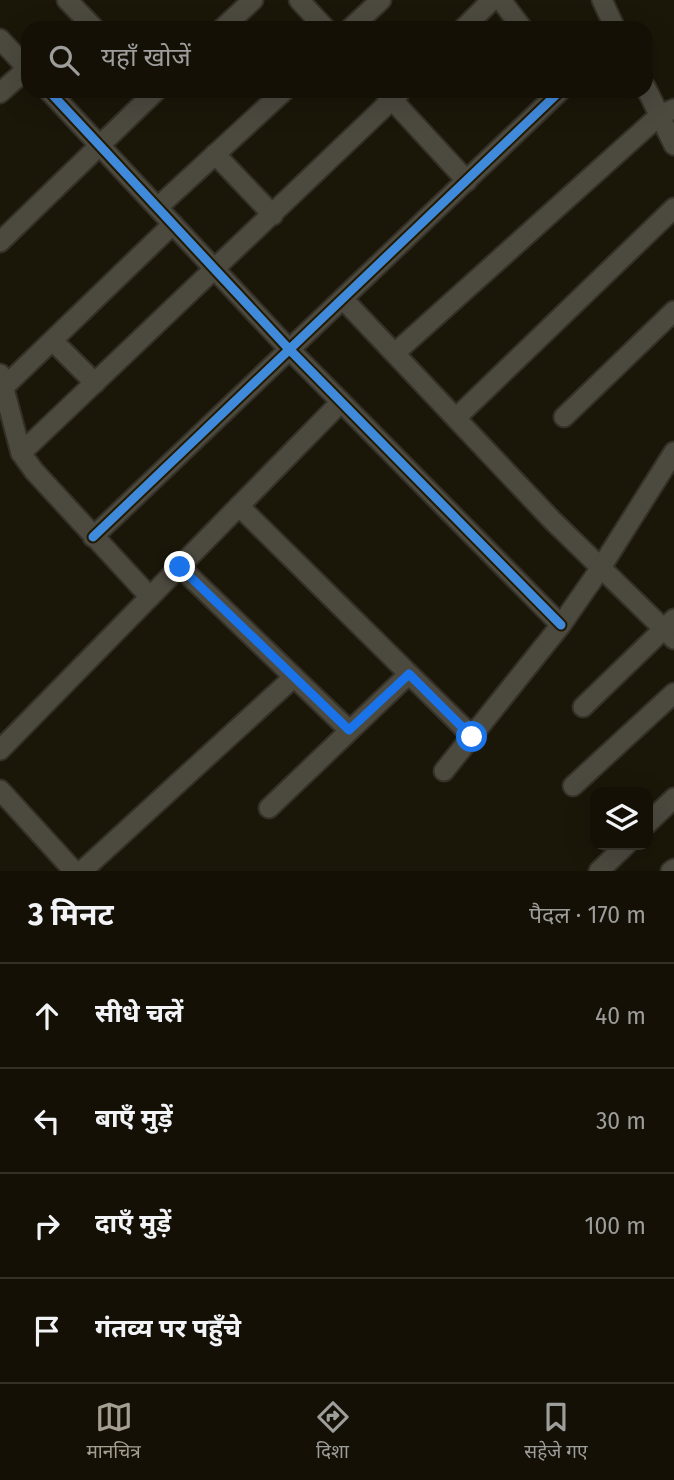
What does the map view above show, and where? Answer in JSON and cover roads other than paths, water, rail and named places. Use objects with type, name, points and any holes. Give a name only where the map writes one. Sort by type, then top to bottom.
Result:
[{"type":"street","points":[[67,0],[87,21]]},
{"type":"street","points":[[230,21],[253,0]]},
{"type":"street","points":[[299,0],[318,21]]},
{"type":"street","points":[[358,21],[380,0]]},
{"type":"street","points":[[471,21],[492,0]]},
{"type":"street","points":[[500,0],[516,21]]},
{"type":"street","points":[[602,0],[612,21]]},
{"type":"street","points":[[0,39],[21,62]]},
{"type":"street","points":[[0,93],[21,75]]},
{"type":"street","points":[[653,96],[667,112],[674,145]]},
{"type":"street","points":[[56,98],[288,348],[561,625]]},
{"type":"street","points":[[0,242],[148,98]]},
{"type":"street","points":[[158,207],[276,98]]},
{"type":"street","points":[[21,453],[273,215],[389,98]]},
{"type":"street","points":[[396,98],[467,180]]},
{"type":"street","points":[[93,537],[553,98]]},
{"type":"street","points":[[395,353],[667,112]]},
{"type":"street","points":[[215,155],[273,215]]},
{"type":"street","points":[[457,417],[674,208]]},
{"type":"street","points":[[150,597],[93,537],[21,453],[2,381],[53,341],[173,224]]},
{"type":"street","points":[[343,299],[600,569],[670,629],[583,707]]},
{"type":"street","points":[[564,417],[674,311]]},
{"type":"street","points":[[53,341],[95,383]]},
{"type":"street","points":[[0,750],[341,402]]},
{"type":"street","points":[[444,771],[561,625],[674,452]]},
{"type":"street","points":[[239,506],[472,737]]},
{"type":"street","points":[[180,567],[349,730]]},
{"type":"street","points":[[269,808],[409,674]]},
{"type":"street","points":[[82,871],[294,677]]},
{"type":"street","points":[[573,786],[674,693]]},
{"type":"street","points":[[0,790],[74,871]]},
{"type":"street","points":[[653,818],[674,798]]},
{"type":"street","points":[[599,871],[620,850]]}]
